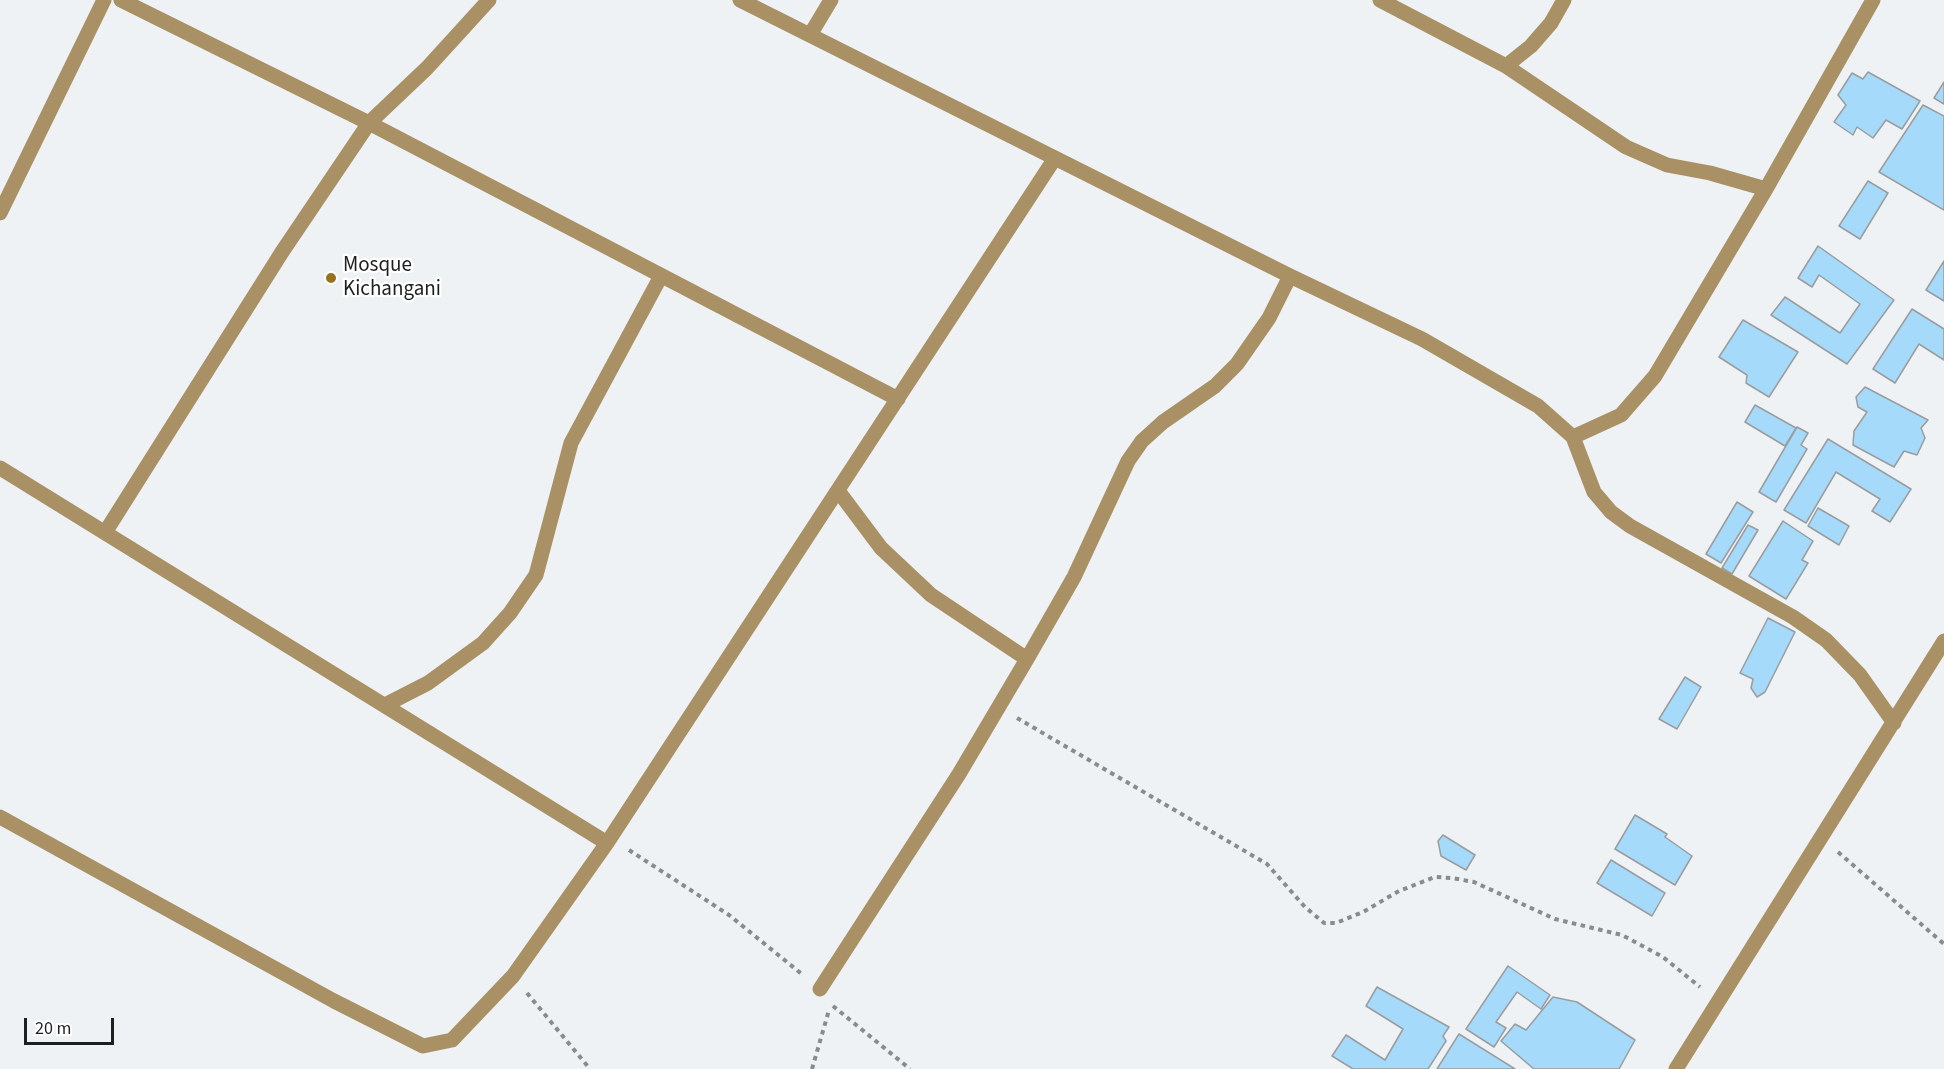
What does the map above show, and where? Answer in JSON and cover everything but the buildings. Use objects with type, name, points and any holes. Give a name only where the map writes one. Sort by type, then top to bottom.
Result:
[{"type":"street","points":[[0,213],[104,0]]},
{"type":"street","points":[[121,0],[369,123],[898,399]]},
{"type":"street","points":[[106,531],[276,260],[369,123],[427,68],[489,0]]},
{"type":"street","points":[[740,0],[1290,276],[1422,339],[1501,382],[1538,406],[1573,437],[1591,485],[1611,512],[1630,526],[1793,617],[1826,640],[1860,675],[1894,723]]},
{"type":"street","points":[[810,35],[831,0]]},
{"type":"street","points":[[1380,0],[1506,66],[1626,147],[1667,165],[1710,172],[1766,189]]},
{"type":"street","points":[[1506,66],[1531,46],[1551,23],[1564,0]]},
{"type":"street","points":[[1573,437],[1621,415],[1655,376],[1766,189],[1873,0]]},
{"type":"street","points":[[0,817],[333,1001],[423,1046],[452,1040],[513,976],[609,841],[839,492],[1054,158]]},
{"type":"street","points":[[385,705],[428,683],[483,643],[510,614],[536,575],[572,443],[661,276]]},
{"type":"street","points":[[820,989],[959,774],[1027,659],[1074,577],[1128,461],[1142,441],[1163,422],[1215,386],[1237,364],[1269,318],[1290,276]]},
{"type":"street","points":[[0,468],[609,841]]},
{"type":"street","points":[[839,492],[881,548],[932,595],[1027,659]]},
{"type":"street","points":[[1676,1069],[1944,641]]},
{"type":"path","points":[[999,707],[1267,864],[1305,907],[1324,923],[1336,923],[1354,916],[1399,891],[1435,877],[1474,882],[1555,919],[1622,936],[1663,957],[1718,1003]]},
{"type":"path","points":[[1822,838],[1944,944]]},
{"type":"path","points":[[609,841],[729,915],[820,989]]},
{"type":"path","points":[[513,976],[590,1069]]},
{"type":"path","points":[[812,1069],[830,1003],[910,1069]]},
{"type":"place","name":"Mosque Kichangani","points":[[331,278]]}]
